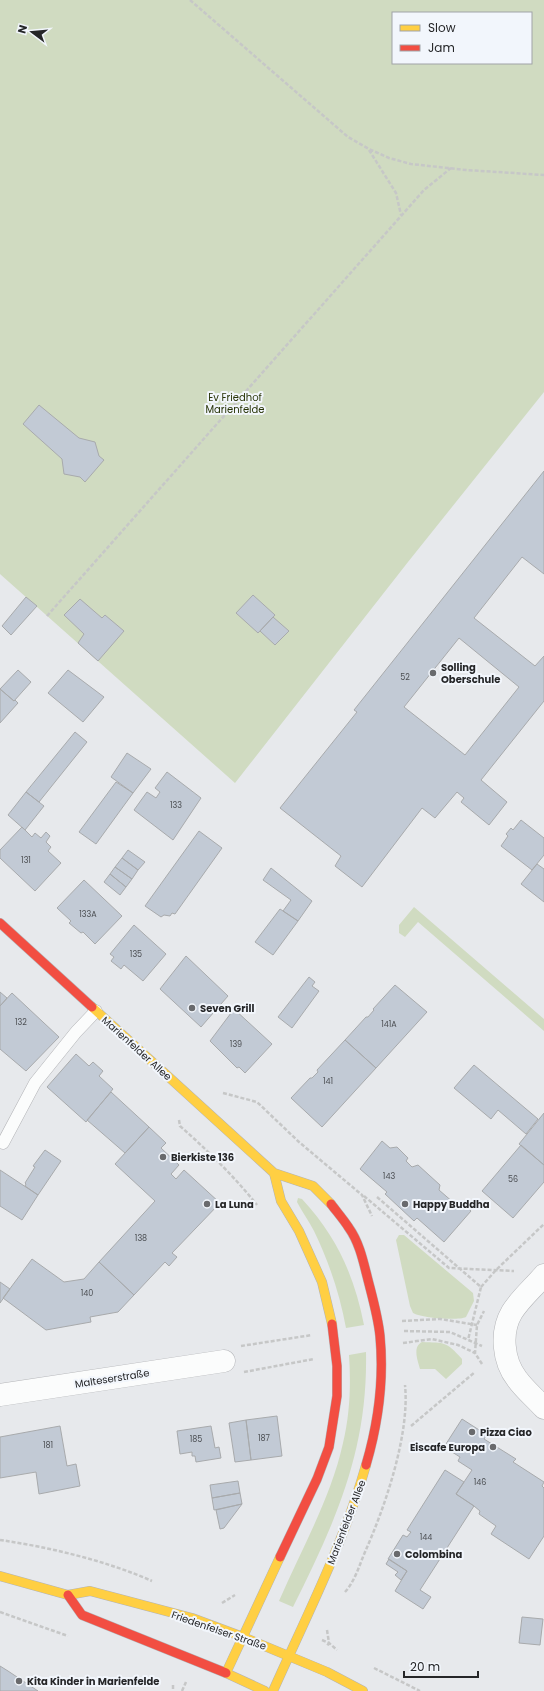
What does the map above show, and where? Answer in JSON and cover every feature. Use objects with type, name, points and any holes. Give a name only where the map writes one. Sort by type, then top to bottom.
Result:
[{"type":"main road","name":"Marienfelder Allee","points":[[0,923],[274,1173],[313,1186],[324,1196],[350,1229],[362,1256],[373,1298],[380,1335],[381,1353],[379,1392],[373,1441],[358,1494],[338,1546],[273,1691]]},
{"type":"main road","points":[[226,1673],[317,1479],[329,1447],[337,1396],[337,1366],[334,1332],[322,1282],[299,1230],[282,1201],[274,1173]]},
{"type":"main road","name":"Friedenfelser Straße","points":[[0,1576],[68,1595],[90,1591],[192,1618],[289,1655],[363,1691]]},
{"type":"main road","points":[[68,1595],[82,1615],[226,1673],[265,1691]]},
{"type":"street","points":[[544,1275],[511,1314],[504,1333],[506,1356],[515,1377],[544,1408]]},
{"type":"street","name":"Malteserstraße","points":[[0,1395],[224,1361]]},
{"type":"lane","points":[[3,1142],[35,1084],[76,1032],[96,1011]]},
{"type":"path","points":[[190,0],[348,137],[369,149],[390,158],[411,164],[544,175]]},
{"type":"path","points":[[369,149],[396,194],[401,216]]},
{"type":"path","points":[[47,616],[424,190],[451,168]]},
{"type":"path","points":[[185,1092],[179,1119],[180,1126],[218,1161],[246,1191],[258,1208]]},
{"type":"path","points":[[362,1195],[449,1268],[461,1270],[515,1271],[520,1268]]},
{"type":"path","points":[[377,1197],[481,1287]]},
{"type":"path","points":[[468,1340],[481,1287],[496,1270],[544,1224]]},
{"type":"path","points":[[398,1321],[440,1319],[477,1325]]},
{"type":"path","points":[[401,1332],[450,1332],[506,1356]]},
{"type":"path","points":[[313,1335],[234,1347],[224,1361],[238,1373],[315,1359],[316,1364]]},
{"type":"path","points":[[400,1344],[432,1339],[458,1345],[475,1353]]},
{"type":"path","points":[[411,1426],[475,1372]]},
{"type":"path","points":[[0,1540],[44,1547],[129,1571],[157,1583]]},
{"type":"path","points":[[222,1603],[236,1595],[238,1591]]},
{"type":"path","points":[[0,1612],[70,1637]]},
{"type":"path","points":[[374,1668],[420,1691]]},
{"type":"path","points":[[173,1686],[173,1691]]},
{"type":"green space","name":"Ev Friedhof Marienfelde","points":[[0,0],[544,0],[544,392],[408,562],[235,783],[0,574]]},
{"type":"green space","points":[[414,907],[544,1019],[544,1031],[418,922],[405,937],[399,933],[399,925]]},
{"type":"green space","points":[[298,1198],[302,1199],[314,1213],[334,1242],[349,1273],[364,1325],[346,1328],[341,1303],[329,1267],[314,1231],[297,1202]]},
{"type":"green space","points":[[399,1235],[404,1235],[473,1293],[474,1301],[466,1317],[455,1319],[440,1318],[417,1315],[413,1313],[410,1306],[396,1240]]},
{"type":"green space","points":[[422,1342],[445,1344],[462,1359],[462,1364],[446,1379],[435,1369],[420,1369],[416,1351],[419,1344]]},
{"type":"green space","points":[[366,1352],[365,1388],[355,1453],[336,1514],[323,1545],[293,1607],[279,1601],[315,1524],[338,1463],[349,1410],[349,1355]]},
{"type":"building","points":[[39,405],[79,438],[95,442],[99,456],[104,460],[85,482],[80,477],[64,474],[62,459],[23,424]]},
{"type":"building","points":[[544,471],[544,574],[522,557],[474,618],[535,666],[544,656],[544,701],[481,780],[507,802],[489,825],[461,802],[464,798],[457,792],[435,818],[422,808],[362,887],[335,866],[341,856],[280,808],[357,712],[354,710]],"holes":[[[459,638],[519,687],[465,755],[404,707]]]},
{"type":"building","points":[[253,595],[275,615],[258,633],[236,613]]},
{"type":"building","points":[[26,597],[37,606],[11,635],[2,626]]},
{"type":"building","points":[[80,599],[102,618],[105,615],[124,631],[98,661],[78,643],[84,634],[64,615]]},
{"type":"building","points":[[273,617],[289,631],[275,645],[260,631]]},
{"type":"building","points":[[18,670],[31,682],[14,701],[0,689]]},
{"type":"building","points":[[68,670],[104,697],[83,722],[48,693]]},
{"type":"building","points":[[0,689],[18,703],[0,723]]},
{"type":"building","points":[[75,732],[87,742],[39,802],[26,792]]},
{"type":"building","points":[[127,753],[151,769],[133,793],[111,777]]},
{"type":"building","points":[[167,772],[201,798],[173,840],[134,810],[147,792],[156,798],[160,792],[155,788]]},
{"type":"building","points":[[116,782],[133,793],[96,844],[79,832]]},
{"type":"building","points":[[26,792],[44,806],[25,830],[8,815]]},
{"type":"building","points":[[521,820],[544,838],[544,855],[532,870],[501,846],[508,836],[506,834],[511,828],[513,830]]},
{"type":"building","points":[[22,827],[32,837],[35,833],[41,838],[46,832],[50,836],[46,842],[51,847],[48,851],[61,863],[35,891],[0,858],[0,850]]},
{"type":"building","points":[[199,831],[222,848],[175,914],[172,913],[170,916],[164,915],[161,917],[145,906]]},
{"type":"building","points":[[128,850],[145,862],[138,870],[122,858]]},
{"type":"building","points":[[122,858],[138,870],[132,879],[115,867]]},
{"type":"building","points":[[537,864],[544,869],[544,902],[521,884]]},
{"type":"building","points":[[115,867],[132,879],[126,887],[110,874]]},
{"type":"building","points":[[271,868],[312,901],[298,921],[283,911],[291,900],[263,880]]},
{"type":"building","points":[[110,874],[126,887],[120,895],[104,882]]},
{"type":"building","points":[[84,880],[122,916],[95,944],[83,932],[81,933],[69,923],[71,921],[57,908]]},
{"type":"building","points":[[280,909],[298,921],[273,955],[255,942]]},
{"type":"building","points":[[134,925],[166,954],[143,981],[124,965],[121,969],[111,961],[114,957],[110,954]]},
{"type":"building","points":[[186,956],[228,996],[201,1027],[160,989]]},
{"type":"building","points":[[309,977],[315,982],[312,986],[319,991],[292,1028],[278,1017]]},
{"type":"building","points":[[395,985],[427,1012],[376,1068],[345,1040],[366,1017],[368,1017],[374,1010],[373,1009]]},
{"type":"building","points":[[0,992],[7,998],[0,1006]]},
{"type":"building","points":[[12,993],[59,1037],[26,1071],[0,1049],[0,1006]]},
{"type":"building","points":[[234,1009],[272,1044],[245,1073],[239,1067],[237,1068],[210,1041]]},
{"type":"building","points":[[345,1040],[376,1068],[322,1127],[291,1098],[310,1078],[318,1072],[317,1070]]},
{"type":"building","points":[[76,1054],[89,1066],[93,1062],[103,1071],[99,1076],[113,1089],[86,1122],[47,1087]]},
{"type":"building","points":[[474,1065],[538,1119],[526,1134],[498,1110],[491,1119],[454,1088]]},
{"type":"building","points":[[111,1092],[149,1127],[125,1153],[87,1120]]},
{"type":"building","points":[[544,1113],[544,1165],[519,1144]]},
{"type":"building","points":[[149,1127],[166,1143],[161,1148],[179,1165],[171,1174],[176,1179],[184,1170],[220,1203],[172,1253],[177,1257],[169,1266],[165,1262],[134,1295],[99,1262],[155,1201],[115,1164]]},
{"type":"building","points":[[382,1141],[390,1148],[397,1147],[408,1158],[406,1161],[412,1167],[418,1165],[440,1185],[439,1190],[454,1203],[461,1202],[471,1211],[444,1242],[417,1218],[414,1221],[385,1194],[387,1192],[360,1169]]},
{"type":"building","points":[[521,1145],[544,1165],[544,1182],[513,1218],[482,1191]]},
{"type":"building","points":[[45,1150],[61,1161],[38,1195],[25,1186],[25,1183],[35,1167],[33,1166]]},
{"type":"building","points":[[0,1170],[38,1195],[22,1220],[0,1206]]},
{"type":"building","points":[[32,1259],[64,1282],[84,1279],[99,1262],[134,1295],[118,1312],[90,1317],[91,1322],[46,1330],[3,1298]]},
{"type":"building","points":[[0,1282],[10,1289],[0,1303]]},
{"type":"building","points":[[277,1416],[282,1456],[251,1460],[246,1420]]},
{"type":"building","points":[[462,1419],[487,1435],[484,1439],[516,1459],[513,1462],[544,1482],[542,1486],[544,1488],[544,1536],[529,1559],[491,1534],[496,1526],[479,1514],[480,1511],[474,1506],[456,1494],[472,1470],[458,1461],[460,1457],[444,1447]]},
{"type":"building","points":[[246,1420],[251,1460],[235,1462],[229,1423]]},
{"type":"building","points":[[60,1426],[67,1466],[76,1464],[80,1486],[39,1494],[36,1472],[0,1478],[0,1437]]},
{"type":"building","points":[[211,1426],[215,1448],[219,1447],[221,1458],[196,1462],[195,1456],[192,1456],[192,1452],[180,1454],[177,1431]]},
{"type":"building","points":[[445,1470],[464,1482],[456,1494],[474,1506],[420,1590],[431,1597],[423,1609],[395,1591],[407,1571],[388,1559],[403,1535],[407,1537],[411,1532],[407,1530]]},
{"type":"building","points":[[238,1481],[240,1493],[212,1498],[210,1485]]},
{"type":"building","points":[[240,1493],[242,1504],[214,1510],[212,1498]]},
{"type":"building","points":[[242,1504],[224,1528],[220,1529],[216,1510]]},
{"type":"building","points":[[389,1559],[407,1571],[401,1580],[395,1575],[398,1572],[386,1564]]},
{"type":"building","points":[[522,1617],[543,1619],[540,1645],[519,1643]]},
{"type":"building","points":[[0,1666],[8,1671],[38,1691],[0,1691]]},
{"type":"traffic: slow","points":[[92,1007],[274,1173],[313,1186],[331,1204]]},
{"type":"traffic: slow","points":[[274,1173],[281,1201],[299,1231],[322,1282],[332,1324]]},
{"type":"traffic: slow","points":[[273,1691],[336,1551],[366,1465]]},
{"type":"traffic: slow","points":[[265,1691],[226,1673],[280,1557]]},
{"type":"traffic: slow","points":[[0,1576],[68,1595],[90,1591],[192,1618],[243,1637]]},
{"type":"traffic: slow","points":[[243,1637],[327,1672],[363,1691]]},
{"type":"traffic: jam","points":[[0,923],[92,1007]]},
{"type":"traffic: jam","points":[[331,1204],[347,1225],[358,1245],[373,1298],[379,1328],[381,1352],[379,1401],[374,1433],[366,1465]]},
{"type":"traffic: jam","points":[[280,1557],[317,1479],[329,1447],[337,1396],[337,1366],[332,1324]]},
{"type":"traffic: jam","points":[[68,1595],[82,1615],[226,1673]]},
{"type":"place","name":"Solling Oberschule","points":[[433,673]]},
{"type":"place","name":"Seven Grill","points":[[192,1008]]},
{"type":"place","name":"Bierkiste 136","points":[[163,1157]]},
{"type":"place","name":"La Luna","points":[[207,1204]]},
{"type":"place","name":"Happy Buddha","points":[[405,1204]]},
{"type":"place","name":"Pizza Ciao","points":[[472,1432]]},
{"type":"place","name":"Eiscafe Europa","points":[[493,1447]]},
{"type":"place","name":"Colombina","points":[[397,1554]]},
{"type":"place","name":"Kita Kinder in Marienfelde","points":[[19,1681]]}]
